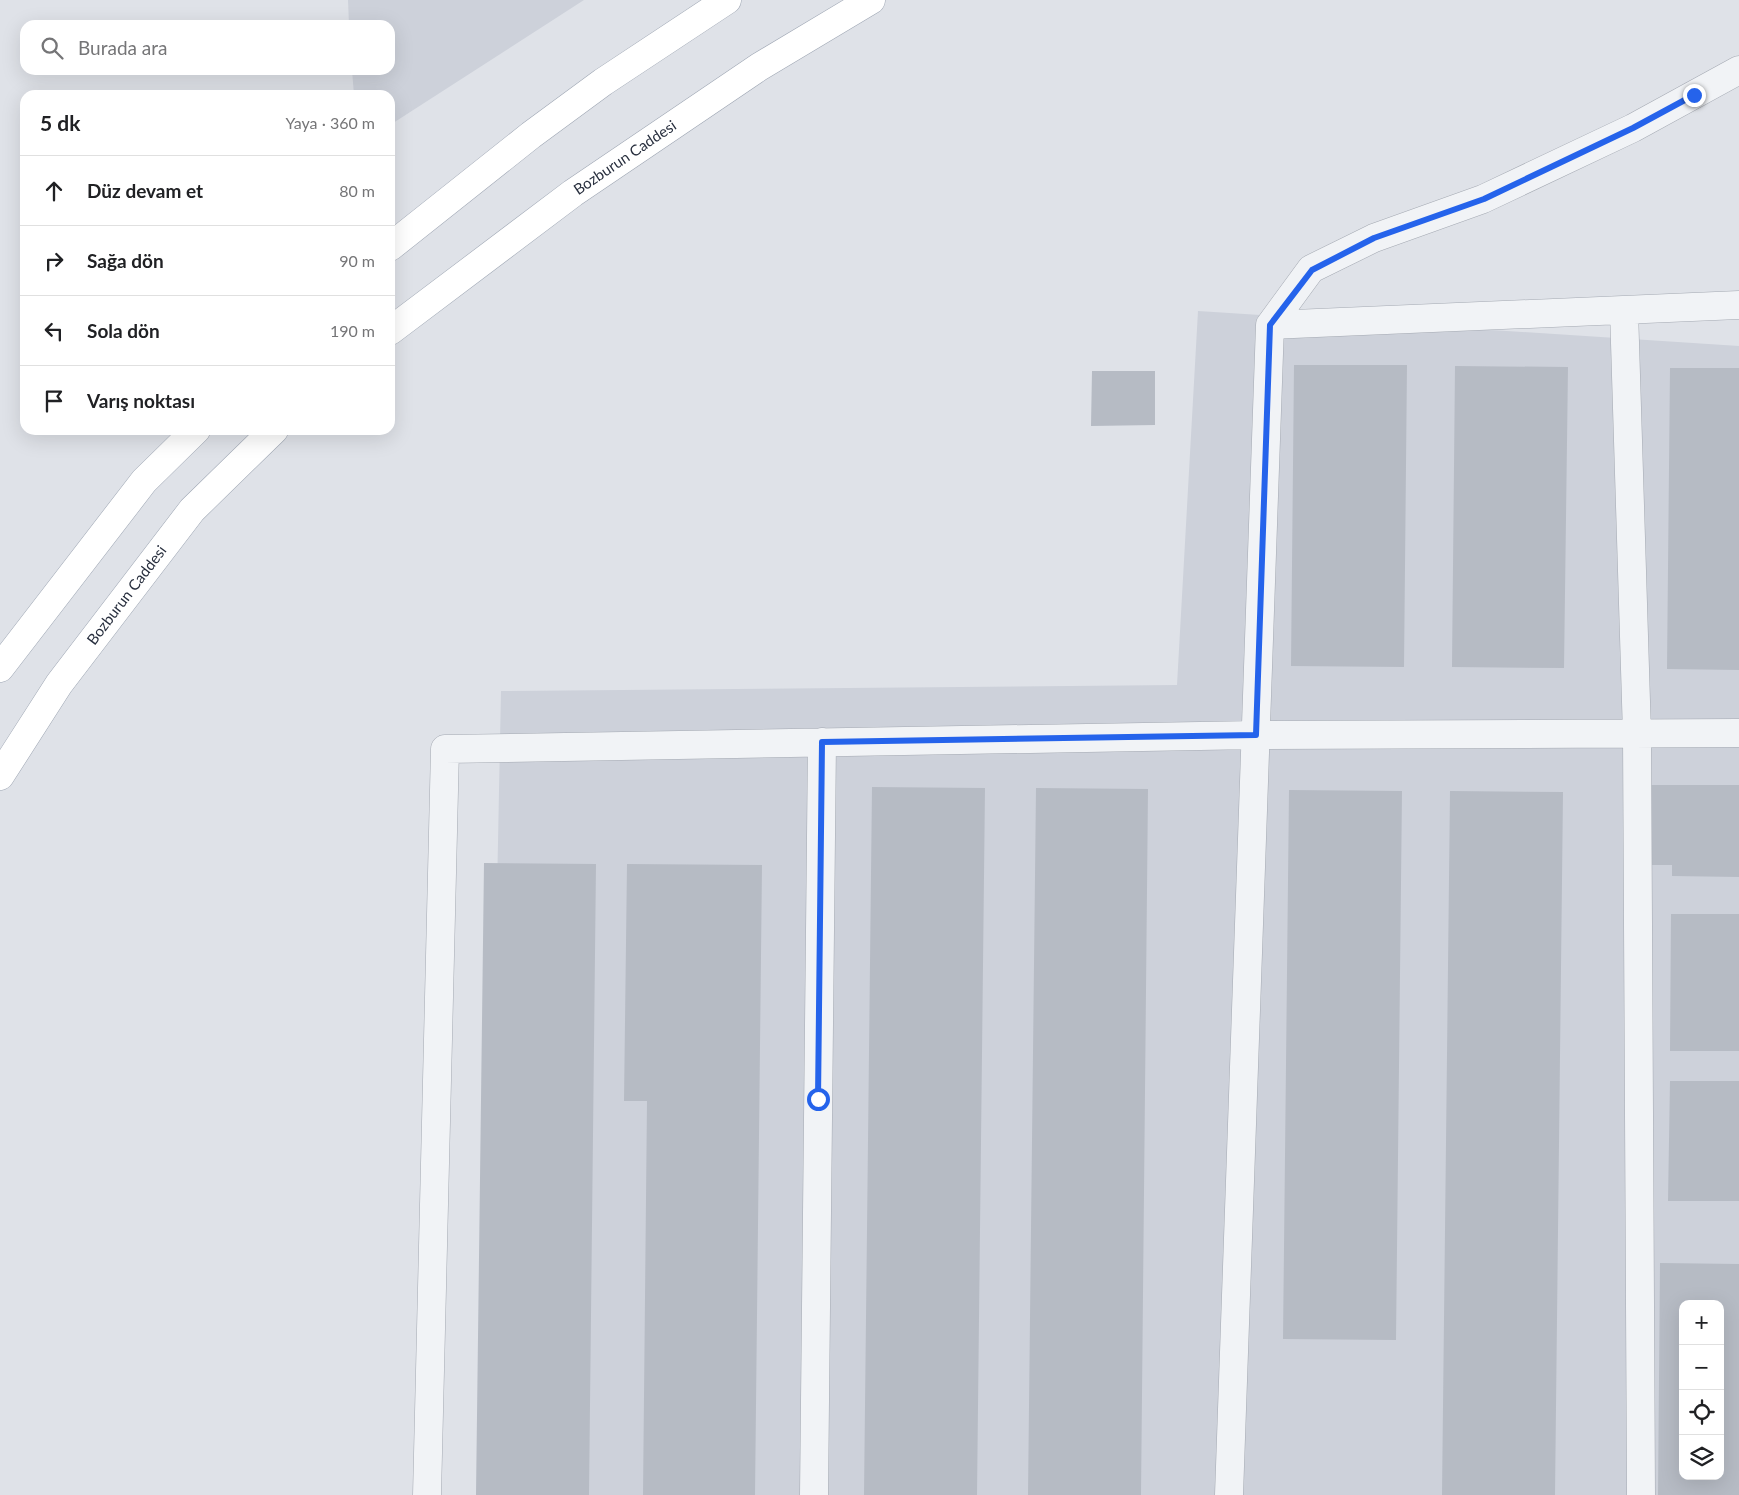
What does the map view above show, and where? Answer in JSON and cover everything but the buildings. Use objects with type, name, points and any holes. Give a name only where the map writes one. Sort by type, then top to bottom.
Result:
[{"type":"main road","points":[[395,243],[531,135],[596,87],[727,0]]},
{"type":"main road","name":"Bozburun Caddesi","points":[[395,327],[573,193],[759,67],[872,0]]},
{"type":"main road","points":[[0,668],[144,481],[191,435]]},
{"type":"main road","name":"Bozburun Caddesi","points":[[0,776],[59,684],[192,510],[269,435]]},
{"type":"street","points":[[1229,1495],[1270,325],[1312,270],[1374,238],[1484,199],[1633,128],[1739,70]]},
{"type":"street","points":[[1270,325],[1739,305]]},
{"type":"street","points":[[1624,310],[1637,734],[1641,1495]]},
{"type":"street","points":[[427,1495],[445,749],[1256,735],[1739,733]]},
{"type":"street","points":[[814,1495],[822,742]]},
{"type":"shaded area","points":[[348,0],[584,0],[395,122],[395,90],[354,90],[352,75],[395,75],[395,20],[349,20]]},
{"type":"shaded area","points":[[1198,311],[1739,346],[1739,1495],[485,1495],[501,691],[1177,685]]},
{"type":"route","points":[[818,1099],[822,742],[1256,735],[1270,325],[1312,270],[1374,238],[1484,199],[1633,128],[1694,95]]}]
